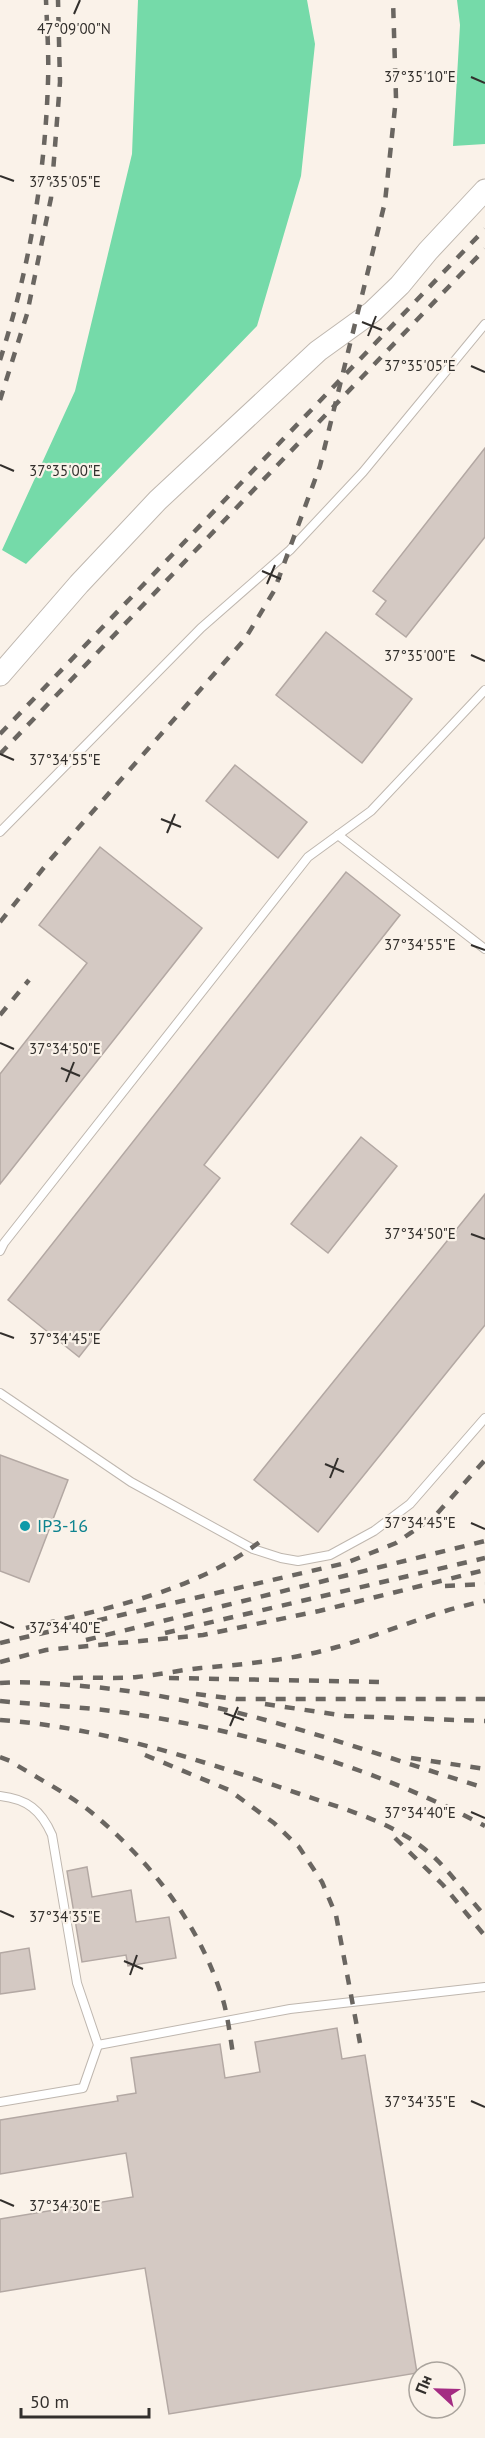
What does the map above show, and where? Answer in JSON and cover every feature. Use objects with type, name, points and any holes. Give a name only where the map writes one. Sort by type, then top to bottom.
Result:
[{"type":"street","points":[[0,675],[79,584],[158,500],[318,351],[372,312],[400,285],[428,251],[485,190]]},
{"type":"lane","points":[[0,832],[201,628],[290,550],[363,472],[485,324]]},
{"type":"lane","points":[[0,1251],[11,1234],[308,857],[371,811],[485,690]]},
{"type":"lane","points":[[338,835],[485,949]]},
{"type":"lane","points":[[2,1398],[131,1482],[253,1549],[298,1561],[330,1555],[374,1531],[410,1504],[485,1418]]},
{"type":"lane","points":[[0,1796],[16,1798],[33,1806],[45,1819],[52,1835],[77,1983],[98,2045],[83,2088],[0,2102]]},
{"type":"lane","points":[[98,2045],[290,2009],[485,1987]]},
{"type":"green space","points":[[138,0],[307,0],[315,44],[301,176],[257,326],[26,564],[2,550],[75,391],[132,154]]},
{"type":"green space","points":[[457,0],[485,0],[485,144],[453,146],[460,25]]},
{"type":"building","points":[[485,448],[485,537],[406,637],[376,614],[386,601],[373,591]]},
{"type":"building","points":[[326,632],[412,699],[362,763],[276,695]]},
{"type":"building","points":[[235,765],[307,822],[278,858],[206,801]]},
{"type":"building","points":[[100,847],[202,928],[0,1184],[0,1074],[87,963],[39,925]]},
{"type":"building","points":[[346,872],[400,915],[204,1165],[220,1178],[79,1357],[8,1300]]},
{"type":"building","points":[[361,1137],[397,1166],[328,1253],[291,1224]]},
{"type":"building","points":[[485,1194],[485,1325],[318,1532],[254,1480]]},
{"type":"building","name":"ІРЗ-16","points":[[0,1455],[68,1480],[29,1582],[0,1571]]},
{"type":"building","points":[[87,1867],[92,1897],[131,1890],[136,1922],[169,1917],[176,1958],[128,1966],[126,1955],[82,1962],[67,1871]]},
{"type":"building","points":[[29,1948],[35,1989],[0,1994],[0,1953]]},
{"type":"building","points":[[337,2028],[342,2059],[365,2055],[415,2360],[407,2360],[407,2375],[169,2414],[145,2268],[0,2292],[0,2219],[133,2197],[126,2153],[0,2174],[0,2120],[118,2101],[117,2096],[136,2093],[131,2058],[220,2044],[225,2078],[260,2072],[255,2042]]},
{"type":"railway","points":[[0,360],[27,257],[39,188],[48,82],[46,0]]},
{"type":"railway","points":[[0,400],[27,314],[51,198],[60,82],[58,0]]},
{"type":"railway","points":[[0,922],[50,860],[245,639],[274,591],[320,466],[385,202],[396,98],[393,0]]},
{"type":"railway","points":[[0,734],[485,229]]},
{"type":"railway","points":[[0,754],[485,249]]},
{"type":"railway","points":[[0,1015],[29,980]]},
{"type":"railway","points":[[0,1643],[346,1563],[396,1543],[435,1516],[485,1460]]},
{"type":"railway","points":[[26,1628],[120,1605],[182,1584],[240,1556],[266,1537]]},
{"type":"railway","points":[[86,1640],[485,1541]]},
{"type":"railway","points":[[165,1633],[485,1558]]},
{"type":"railway","points":[[0,1662],[46,1650],[203,1635],[319,1611],[485,1570]]},
{"type":"railway","points":[[445,1586],[485,1584]]},
{"type":"railway","points":[[73,1678],[137,1677],[303,1655],[337,1647],[447,1610],[485,1601]]},
{"type":"railway","points":[[169,1678],[385,1682]]},
{"type":"railway","points":[[0,1683],[82,1686],[134,1692],[236,1712],[485,1788]]},
{"type":"railway","points":[[196,1694],[236,1699],[485,1699]]},
{"type":"railway","points":[[0,1701],[127,1713],[219,1730],[311,1754],[356,1769],[400,1786],[485,1826]]},
{"type":"railway","points":[[265,1704],[346,1716],[485,1721]]},
{"type":"railway","points":[[0,1720],[76,1730],[152,1747],[227,1769],[366,1817],[398,1832],[427,1851],[485,1916]]},
{"type":"railway","points":[[145,1755],[229,1790],[274,1823],[299,1847],[322,1882],[336,1915],[360,2043]]},
{"type":"railway","points":[[0,1757],[72,1798],[91,1812],[134,1852],[171,1896],[201,1945],[213,1972],[225,2006],[233,2054]]},
{"type":"railway","points":[[411,1758],[485,1769]]},
{"type":"railway","points":[[395,1838],[443,1885],[485,1936]]},
{"type":"place","name":"ІРЗ-16","points":[[25,1526]]}]
